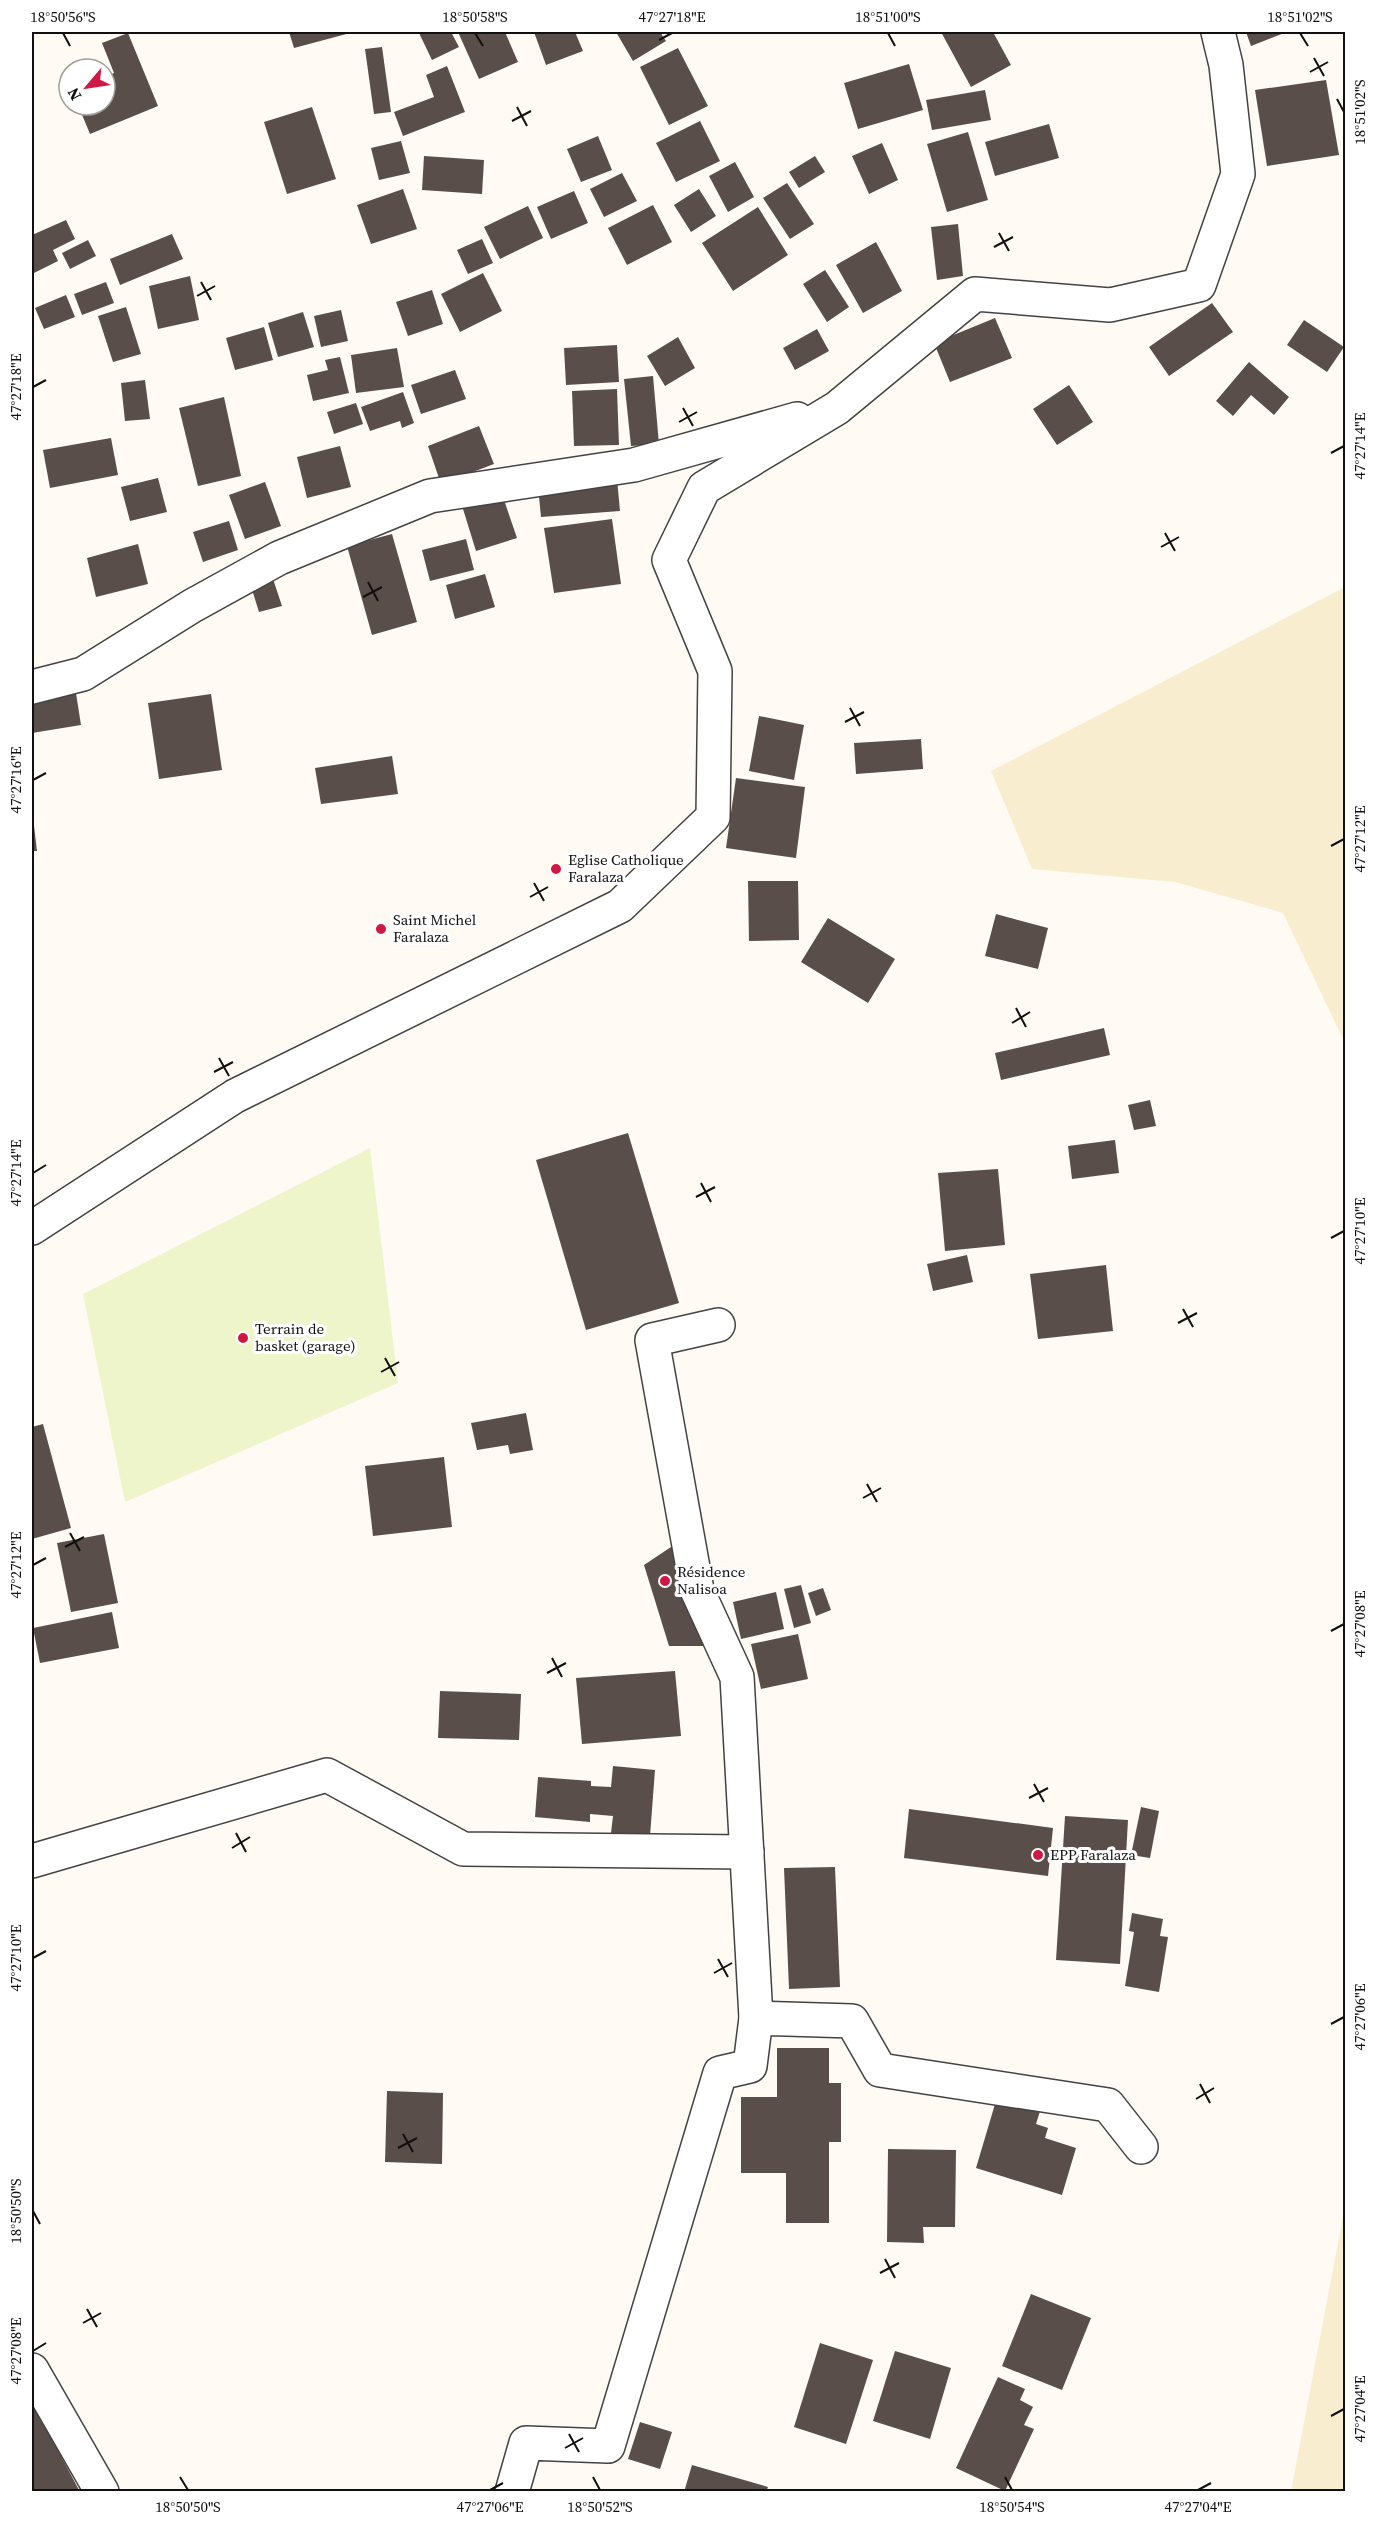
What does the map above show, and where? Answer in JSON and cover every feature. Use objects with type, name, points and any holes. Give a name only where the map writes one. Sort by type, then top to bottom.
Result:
[{"type":"street","points":[[32,1227],[235,1096],[620,906],[713,816],[715,671],[669,560],[704,488],[837,408],[975,294],[1110,304],[1199,285],[1238,174],[1226,65],[1218,32]]},
{"type":"street","points":[[32,687],[83,674],[192,606],[279,558],[430,496],[634,465],[837,408]]},
{"type":"street","points":[[513,2492],[526,2444],[608,2446],[720,2073],[750,2066],[756,2018],[737,1677],[697,1590],[652,1340],[718,1325]]},
{"type":"street","points":[[32,1861],[327,1775],[463,1849],[747,1852]]},
{"type":"street","points":[[756,2018],[852,2021],[880,2070],[1108,2105],[1141,2147]]},
{"type":"street","points":[[32,2370],[102,2492]]},
{"type":"shaded area","points":[[1345,587],[1345,1043],[1283,913],[1175,882],[1032,869],[991,771]]},
{"type":"shaded area","points":[[1345,2206],[1345,2491],[1291,2491]]},
{"type":"green space","name":"Terrain de basket (garage)","points":[[370,1148],[398,1383],[125,1502],[83,1294]]},
{"type":"building","points":[[289,32],[354,32],[294,48]]},
{"type":"building","points":[[451,32],[459,47],[432,60],[419,33]]},
{"type":"building","points":[[458,32],[505,32],[518,62],[479,79]]},
{"type":"building","points":[[534,32],[575,32],[583,51],[546,65]]},
{"type":"building","points":[[616,32],[660,32],[666,41],[633,61]]},
{"type":"building","points":[[941,32],[993,32],[1011,65],[971,87]]},
{"type":"building","points":[[1246,32],[1287,32],[1251,46]]},
{"type":"building","points":[[128,33],[158,106],[90,134],[83,117],[117,117],[117,57],[108,57],[102,43]]},
{"type":"building","points":[[382,47],[391,112],[374,114],[365,49]]},
{"type":"building","points":[[678,48],[708,106],[669,125],[640,67]]},
{"type":"building","points":[[909,64],[923,110],[858,129],[844,83]]},
{"type":"building","points":[[447,66],[465,112],[403,136],[394,112],[434,97],[426,75]]},
{"type":"building","points":[[1326,80],[1339,155],[1267,166],[1255,90]]},
{"type":"building","points":[[985,90],[991,120],[932,130],[926,100]]},
{"type":"building","points":[[312,107],[336,179],[287,194],[264,122]]},
{"type":"building","points":[[700,121],[720,161],[676,182],[656,143]]},
{"type":"building","points":[[1049,124],[1059,158],[995,176],[985,142]]},
{"type":"building","points":[[968,132],[988,200],[947,212],[927,144]]},
{"type":"building","points":[[598,136],[612,170],[581,182],[567,149]]},
{"type":"building","points":[[401,141],[410,173],[379,180],[371,148]]},
{"type":"building","points":[[882,143],[898,180],[869,194],[852,156]]},
{"type":"building","points":[[424,156],[484,160],[482,194],[422,190]]},
{"type":"building","points":[[815,156],[825,172],[799,188],[789,172]]},
{"type":"building","points":[[735,162],[754,197],[728,212],[709,176]]},
{"type":"building","points":[[622,173],[637,201],[604,217],[590,189]]},
{"type":"building","points":[[787,183],[814,224],[790,239],[763,198]]},
{"type":"building","points":[[403,189],[417,229],[371,244],[357,205]]},
{"type":"building","points":[[699,189],[716,216],[691,232],[674,205]]},
{"type":"building","points":[[574,191],[588,223],[551,239],[537,207]]},
{"type":"building","points":[[653,205],[672,242],[627,265],[608,228]]},
{"type":"building","points":[[528,206],[543,238],[500,259],[484,227]]},
{"type":"building","points":[[758,207],[788,255],[733,291],[702,243]]},
{"type":"building","points":[[66,220],[75,239],[53,250],[58,261],[32,274],[32,235]]},
{"type":"building","points":[[958,224],[963,276],[937,280],[931,227]]},
{"type":"building","points":[[172,234],[183,259],[120,285],[110,259]]},
{"type":"building","points":[[482,239],[493,263],[468,274],[457,250]]},
{"type":"building","points":[[88,240],[96,256],[70,269],[62,253]]},
{"type":"building","points":[[876,242],[902,291],[863,313],[836,265]]},
{"type":"building","points":[[825,270],[849,307],[827,322],[803,284]]},
{"type":"building","points":[[483,273],[502,311],[460,332],[441,294]]},
{"type":"building","points":[[190,276],[199,320],[158,329],[149,286]]},
{"type":"building","points":[[106,282],[114,303],[82,315],[74,294]]},
{"type":"building","points":[[432,290],[443,324],[408,336],[396,302]]},
{"type":"building","points":[[66,295],[75,317],[44,329],[35,308]]},
{"type":"building","points":[[1212,303],[1233,332],[1169,376],[1149,347]]},
{"type":"building","points":[[126,307],[141,354],[113,362],[98,316]]},
{"type":"building","points":[[341,310],[348,341],[321,347],[314,316]]},
{"type":"building","points":[[303,312],[314,347],[278,357],[268,323]]},
{"type":"building","points":[[995,318],[1012,358],[950,382],[934,343]]},
{"type":"building","points":[[1304,320],[1344,347],[1327,372],[1287,345]]},
{"type":"building","points":[[264,327],[273,360],[235,370],[226,338]]},
{"type":"building","points":[[817,329],[829,351],[795,370],[783,348]]},
{"type":"building","points":[[678,337],[695,368],[665,386],[647,356]]},
{"type":"building","points":[[617,345],[619,382],[566,385],[564,348]]},
{"type":"building","points":[[397,348],[404,387],[356,393],[351,355]]},
{"type":"building","points":[[340,357],[349,393],[313,401],[307,375],[328,370],[325,360]]},
{"type":"building","points":[[1249,362],[1289,397],[1274,415],[1251,395],[1233,416],[1216,401]]},
{"type":"building","points":[[455,370],[466,399],[421,414],[411,385]]},
{"type":"building","points":[[653,376],[659,444],[631,446],[624,379]]},
{"type":"building","points":[[145,380],[150,419],[125,421],[121,383]]},
{"type":"building","points":[[1069,385],[1093,422],[1057,445],[1033,409]]},
{"type":"building","points":[[617,389],[619,445],[574,446],[572,391]]},
{"type":"building","points":[[403,392],[414,423],[402,428],[400,421],[370,431],[361,407]]},
{"type":"building","points":[[224,397],[241,476],[198,486],[179,408]]},
{"type":"building","points":[[356,403],[363,424],[334,434],[327,412]]},
{"type":"building","points":[[479,426],[494,464],[441,484],[428,446]]},
{"type":"building","points":[[111,438],[118,475],[50,488],[43,450]]},
{"type":"building","points":[[340,446],[351,487],[307,498],[297,457]]},
{"type":"building","points":[[158,478],[167,512],[130,521],[121,487]]},
{"type":"building","points":[[617,479],[620,511],[541,517],[538,486]]},
{"type":"building","points":[[265,482],[281,526],[245,539],[229,495]]},
{"type":"building","points":[[503,497],[517,538],[476,551],[463,509]]},
{"type":"building","points":[[612,519],[621,584],[554,593],[544,528]]},
{"type":"building","points":[[229,521],[238,550],[203,562],[193,532]]},
{"type":"building","points":[[392,534],[417,622],[372,635],[347,546]]},
{"type":"building","points":[[466,539],[474,570],[430,581],[422,550]]},
{"type":"building","points":[[138,544],[148,584],[96,597],[87,558]]},
{"type":"building","points":[[271,573],[282,606],[259,612],[249,580]]},
{"type":"building","points":[[485,574],[495,607],[455,619],[446,585]]},
{"type":"building","points":[[75,687],[81,725],[32,733],[32,694]]},
{"type":"building","points":[[211,694],[222,770],[159,779],[148,703]]},
{"type":"building","points":[[759,716],[804,725],[794,780],[749,771]]},
{"type":"building","points":[[921,739],[923,769],[856,774],[854,743]]},
{"type":"building","points":[[392,756],[398,794],[321,804],[315,768]]},
{"type":"building","points":[[736,778],[805,787],[796,858],[726,848]]},
{"type":"building","points":[[32,809],[37,851],[32,851]]},
{"type":"building","points":[[748,881],[798,881],[799,940],[749,941]]},
{"type":"building","points":[[996,914],[1048,928],[1038,969],[985,956]]},
{"type":"building","points":[[828,918],[895,959],[868,1003],[801,962]]},
{"type":"building","points":[[1104,1028],[1110,1055],[1001,1080],[995,1053]]},
{"type":"building","points":[[1150,1100],[1156,1126],[1134,1130],[1128,1105]]},
{"type":"building","points":[[628,1133],[679,1303],[586,1330],[536,1160]]},
{"type":"building","points":[[1115,1140],[1119,1173],[1072,1179],[1068,1146]]},
{"type":"building","points":[[998,1169],[1005,1245],[945,1251],[938,1173]]},
{"type":"building","points":[[967,1255],[973,1282],[933,1291],[927,1264]]},
{"type":"building","points":[[1106,1265],[1113,1331],[1038,1339],[1030,1274]]},
{"type":"building","points":[[526,1413],[533,1450],[510,1454],[508,1445],[477,1450],[471,1423]]},
{"type":"building","points":[[43,1424],[71,1528],[32,1539],[32,1427]]},
{"type":"building","points":[[444,1457],[452,1527],[373,1536],[365,1466]]},
{"type":"building","points":[[104,1534],[118,1603],[71,1612],[57,1543]]},
{"type":"building","name":"Résidence Nalisoa","points":[[674,1545],[707,1646],[669,1646],[644,1565]]},
{"type":"building","points":[[801,1585],[811,1623],[794,1628],[784,1589]]},
{"type":"building","points":[[823,1588],[831,1610],[816,1616],[808,1593]]},
{"type":"building","points":[[776,1592],[784,1629],[741,1639],[733,1602]]},
{"type":"building","points":[[112,1612],[119,1648],[40,1663],[33,1628]]},
{"type":"building","points":[[798,1634],[808,1679],[761,1689],[751,1644]]},
{"type":"building","points":[[675,1671],[681,1736],[582,1744],[576,1678]]},
{"type":"building","points":[[440,1691],[521,1694],[519,1740],[438,1738]]},
{"type":"building","points":[[613,1766],[655,1770],[650,1836],[611,1833],[613,1816],[590,1814],[590,1822],[535,1817],[538,1777],[591,1781],[591,1786],[611,1787]]},
{"type":"building","points":[[1141,1807],[1159,1811],[1150,1858],[1131,1855]]},
{"type":"building","points":[[909,1809],[1053,1828],[1048,1876],[904,1858]]},
{"type":"building","points":[[1065,1816],[1128,1820],[1120,1964],[1056,1960]]},
{"type":"building","points":[[835,1867],[840,1987],[789,1989],[784,1868]]},
{"type":"building","points":[[1132,1913],[1163,1919],[1160,1936],[1168,1937],[1159,1992],[1125,1986],[1134,1932],[1129,1931]]},
{"type":"building","points":[[777,2048],[829,2048],[829,2083],[841,2083],[841,2142],[829,2142],[829,2223],[786,2223],[786,2173],[741,2173],[741,2097],[777,2097]]},
{"type":"building","points":[[387,2091],[443,2093],[442,2164],[385,2162]]},
{"type":"building","points":[[998,2094],[1041,2108],[1036,2124],[1048,2128],[1045,2138],[1076,2148],[1062,2195],[976,2168]]},
{"type":"building","points":[[888,2149],[956,2150],[955,2227],[923,2227],[924,2243],[887,2242]]},
{"type":"building","points":[[1031,2294],[1091,2318],[1062,2390],[1002,2366]]},
{"type":"building","points":[[820,2343],[873,2360],[846,2444],[794,2427]]},
{"type":"building","points":[[895,2351],[951,2368],[930,2439],[873,2421]]},
{"type":"building","points":[[998,2377],[1025,2389],[1020,2400],[1033,2407],[1024,2425],[1034,2429],[1005,2491],[956,2468]]},
{"type":"building","points":[[32,2401],[80,2492],[32,2492]]},
{"type":"building","points":[[640,2422],[672,2432],[660,2469],[628,2459]]},
{"type":"building","points":[[692,2465],[768,2487],[766,2492],[684,2492]]},
{"type":"place","name":"Eglise Catholique Faralaza","points":[[556,869]]},
{"type":"place","name":"Saint Michel Faralaza","points":[[381,929]]},
{"type":"place","name":"Terrain de basket (garage)","points":[[243,1338]]},
{"type":"place","name":"Résidence Nalisoa","points":[[665,1581]]},
{"type":"place","name":"EPP Faralaza","points":[[1038,1855]]}]
